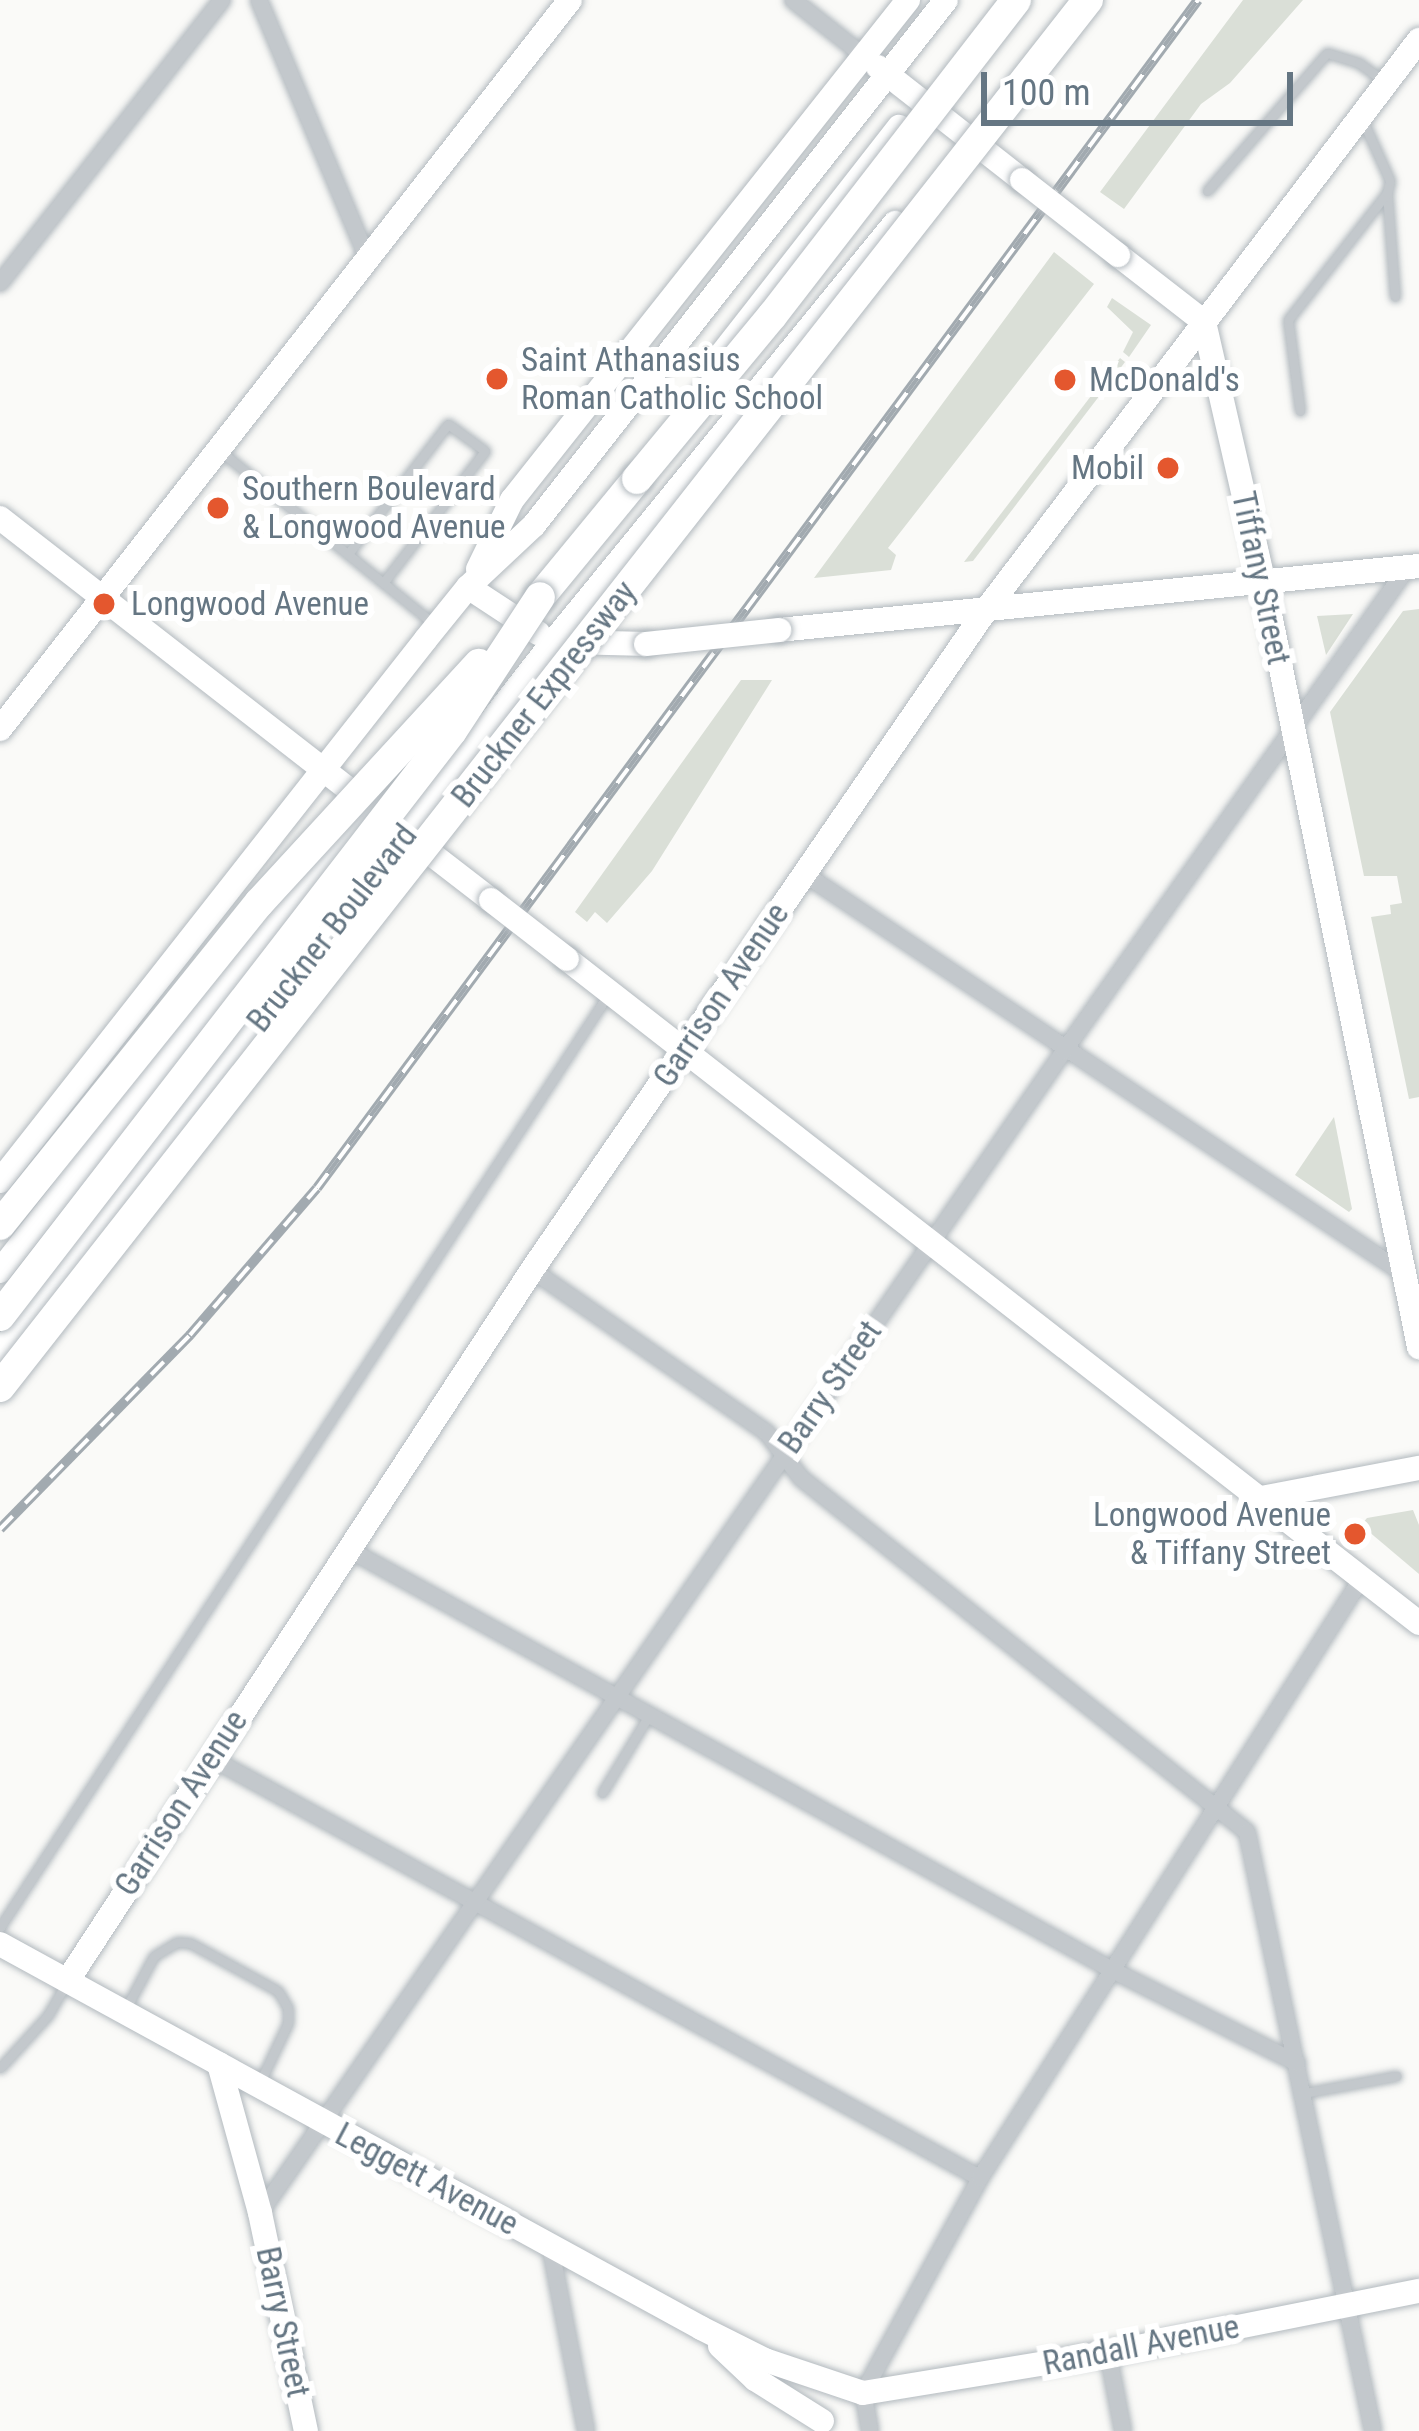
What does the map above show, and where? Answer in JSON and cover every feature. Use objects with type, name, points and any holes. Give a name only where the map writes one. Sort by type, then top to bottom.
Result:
[{"type":"highway","name":"Bruckner Expressway","points":[[0,1316],[452,731],[540,597],[772,316],[1016,0]]},
{"type":"highway","name":"Bruckner Expressway","points":[[0,1388],[1088,0]]},
{"type":"highway","points":[[0,1225],[259,903],[540,597]]},
{"type":"main road","points":[[0,729],[570,0]]},
{"type":"main road","points":[[469,587],[512,500],[908,0]]},
{"type":"main road","points":[[0,1180],[437,626],[469,587],[534,525],[946,0]]},
{"type":"main road","name":"Bruckner Boulevard","points":[[0,1276],[292,896],[372,808],[920,100],[1005,0]]},
{"type":"main road","name":"Bruckner Boulevard","points":[[0,1352],[553,642],[1072,0]]},
{"type":"main road","name":"Garrison Avenue","points":[[68,1980],[209,1757],[532,1270],[986,610],[1419,40]]},
{"type":"main road","points":[[864,56],[1204,322]]},
{"type":"main road","name":"Tiffany Street","points":[[1204,322],[1263,580],[1419,1347]]},
{"type":"main road","points":[[0,518],[1419,1623]]},
{"type":"main road","points":[[469,587],[553,642],[646,644],[1414,566]]},
{"type":"main road","points":[[1256,1499],[1419,1468]]},
{"type":"main road","name":"Leggett Avenue","points":[[0,1944],[701,2328],[765,2360],[863,2393]]},
{"type":"main road","name":"Barry Street","points":[[219,2064],[260,2213],[306,2431]]},
{"type":"main road","name":"Randall Avenue","points":[[863,2393],[1108,2353],[1419,2291]]},
{"type":"main road","points":[[701,2328],[755,2379],[824,2426]]},
{"type":"street","points":[[0,283],[222,0]]},
{"type":"street","points":[[259,0],[368,259]]},
{"type":"street","points":[[793,0],[864,56]]},
{"type":"street","name":"Barry Street","points":[[260,2213],[1064,1051],[1414,566]]},
{"type":"street","points":[[803,873],[1403,1273]]},
{"type":"street","points":[[532,1270],[767,1433],[801,1478],[1218,1804],[1247,1832],[1373,2431]]},
{"type":"street","points":[[0,1276],[37,1309]]},
{"type":"street","points":[[348,1549],[1114,1971],[1297,2062]]},
{"type":"street","points":[[870,2431],[863,2393],[980,2178],[1360,1580]]},
{"type":"street","points":[[209,1757],[980,2178]]},
{"type":"street","points":[[550,2245],[586,2431]]},
{"type":"street","points":[[1108,2353],[1123,2431]]},
{"type":"lane","points":[[1208,191],[1328,53],[1359,63],[1386,84]]},
{"type":"lane","points":[[1360,117],[1390,181],[1395,297]]},
{"type":"lane","points":[[1300,412],[1288,320],[1387,194]]},
{"type":"lane","points":[[348,554],[448,424],[485,451],[383,583]]},
{"type":"lane","points":[[219,450],[437,626]]},
{"type":"lane","points":[[0,1927],[609,993]]},
{"type":"lane","points":[[602,1793],[649,1715]]},
{"type":"lane","points":[[124,2011],[154,1956],[177,1942],[190,1943],[278,1991],[288,2008],[288,2023],[258,2086]]},
{"type":"lane","points":[[0,2068],[48,2014],[68,1980]]},
{"type":"lane","points":[[1304,2093],[1396,2076]]},
{"type":"shaded area","points":[[1243,0],[1303,0],[1230,83],[1201,104],[1124,209],[1100,192]]},
{"type":"shaded area","points":[[1054,252],[1094,284],[888,548],[896,555],[891,570],[814,578]]},
{"type":"shaded area","points":[[1112,298],[1151,325],[1129,357],[1123,352],[1133,332],[1107,307]]},
{"type":"shaded area","points":[[1120,358],[1125,362],[1110,382],[973,561],[964,562]]},
{"type":"shaded area","points":[[1419,609],[1419,1097],[1409,1099],[1371,917],[1391,914],[1390,905],[1402,903],[1397,876],[1364,876],[1330,712],[1403,611]]},
{"type":"shaded area","points":[[1353,614],[1326,655],[1317,616]]},
{"type":"shaded area","points":[[741,680],[772,680],[652,871],[607,923],[595,912],[587,922],[575,912]]},
{"type":"shaded area","points":[[1334,1117],[1352,1209],[1349,1212],[1295,1175]]},
{"type":"shaded area","points":[[1413,1510],[1419,1525],[1419,1574],[1361,1525],[1367,1518]]},
{"type":"railway","points":[[0,1529],[190,1335],[317,1188],[1198,0]]},
{"type":"place","name":"Saint Athanasius Roman Catholic School","points":[[497,379]]},
{"type":"place","name":"McDonald's","points":[[1065,380]]},
{"type":"place","name":"Mobil","points":[[1168,468]]},
{"type":"place","name":"Southern Boulevard & Longwood Avenue","points":[[218,508]]},
{"type":"place","name":"Longwood Avenue","points":[[104,604]]},
{"type":"place","name":"Longwood Avenue & Tiffany Street","points":[[1355,1534]]}]
